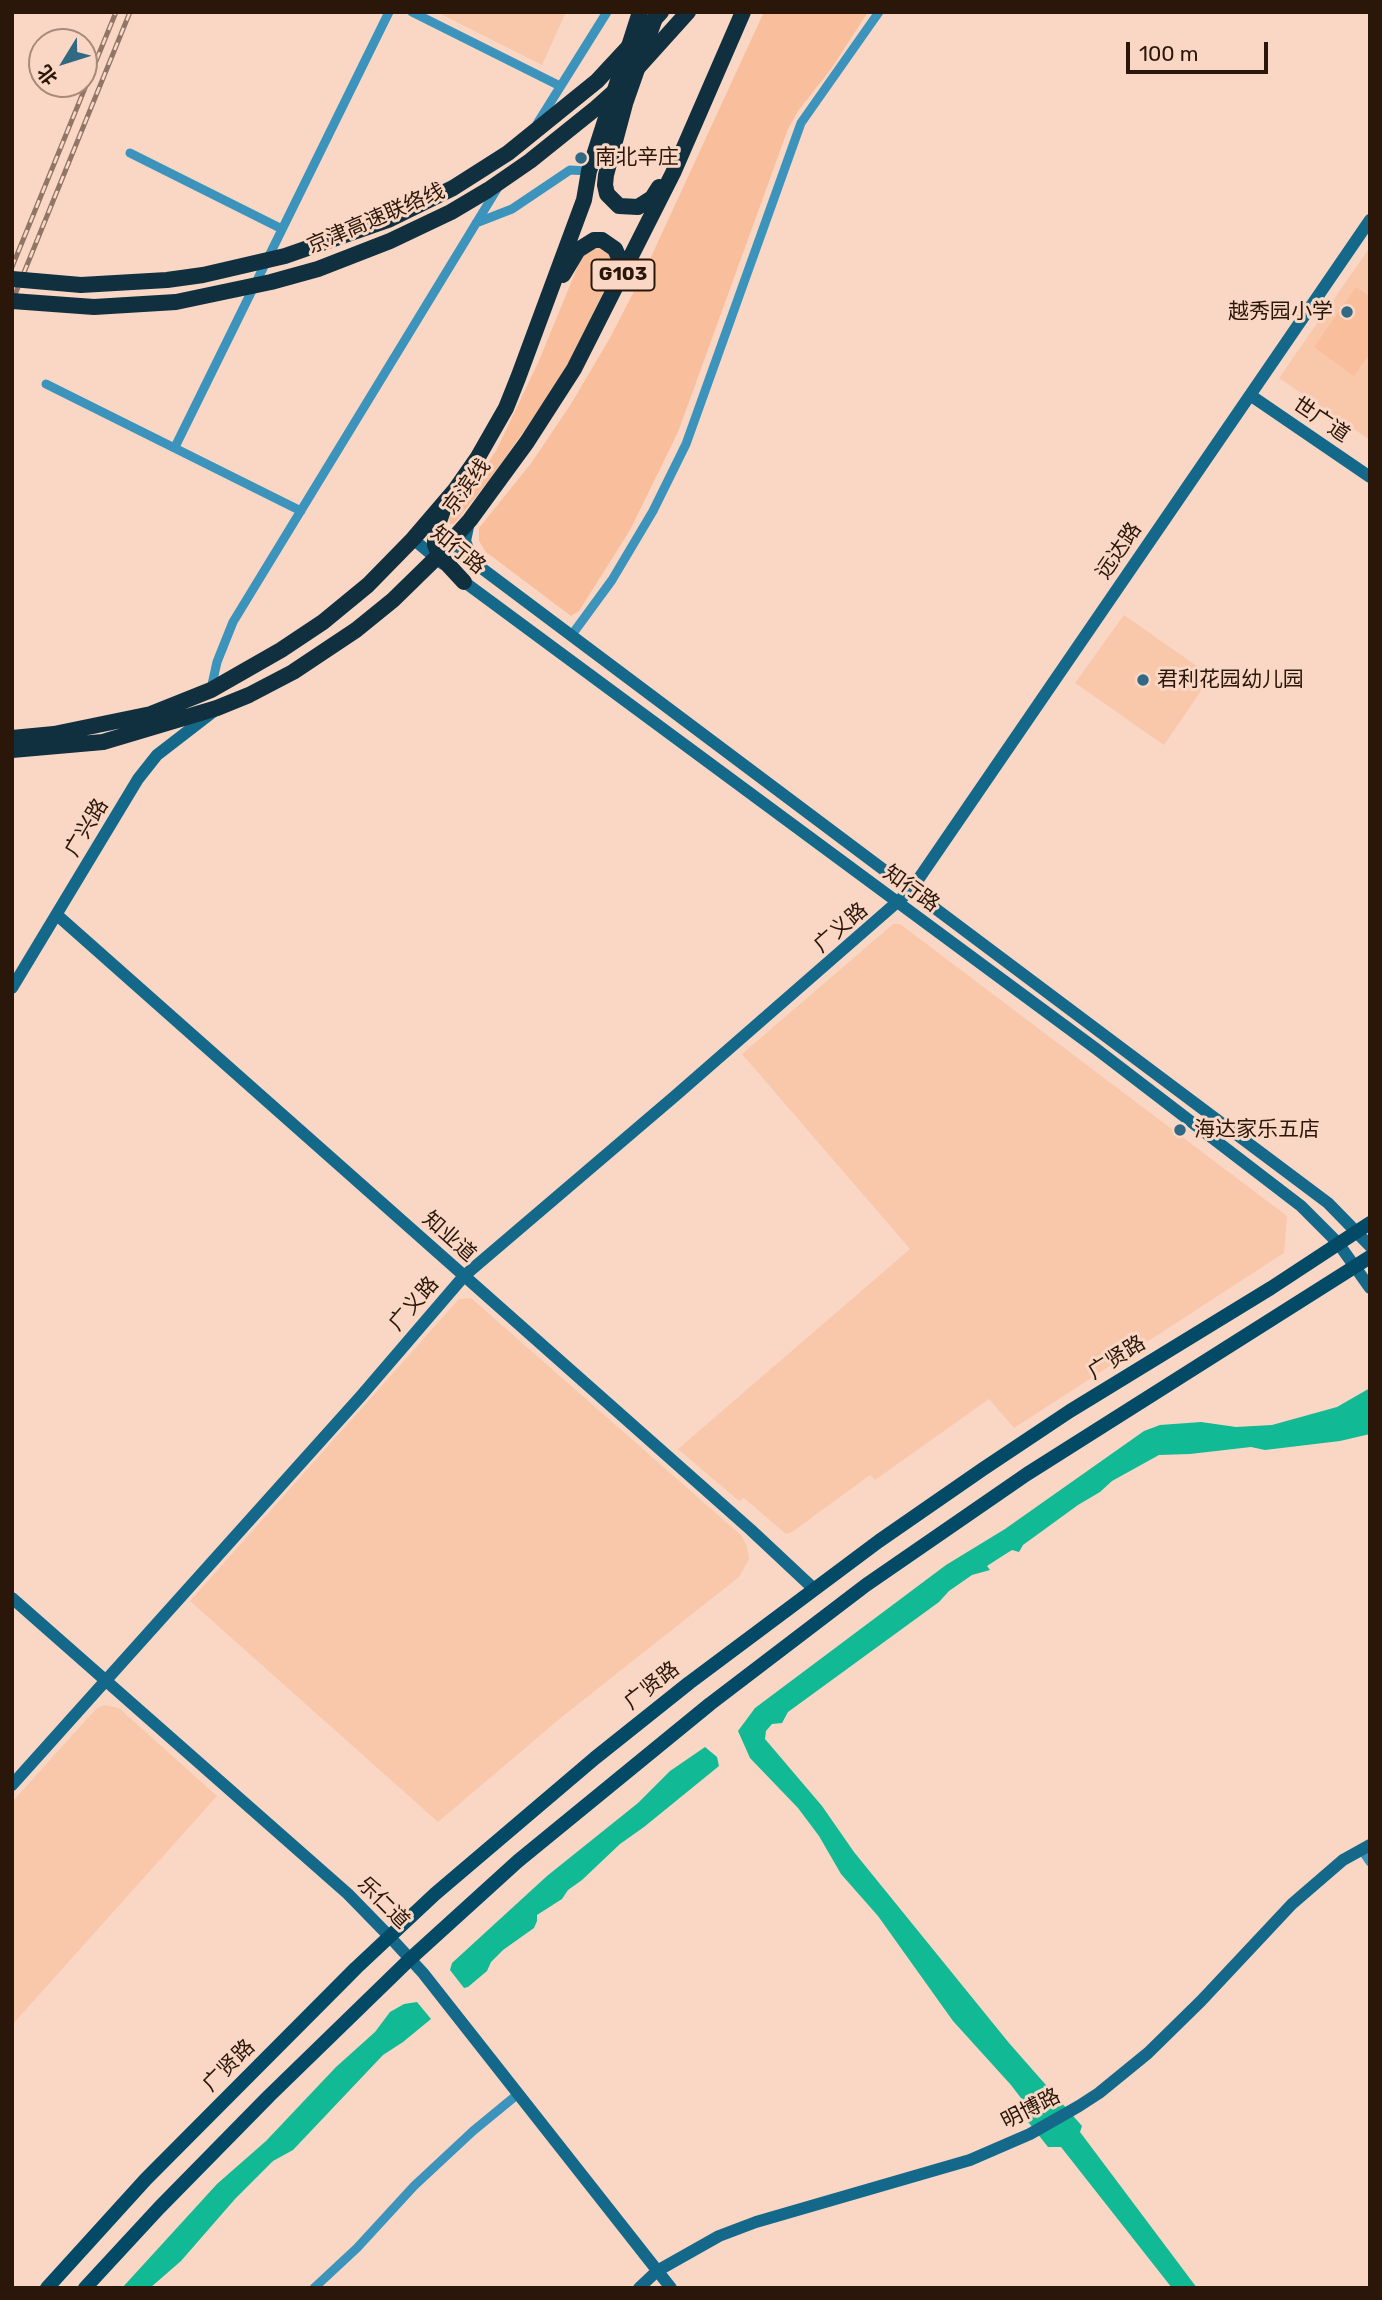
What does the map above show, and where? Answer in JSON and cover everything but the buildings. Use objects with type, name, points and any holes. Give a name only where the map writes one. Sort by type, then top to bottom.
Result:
[{"type":"highway","name":"京滨线","points":[[12,738],[54,734],[151,714],[211,690],[281,650],[323,622],[368,585],[413,539],[430,528],[478,457],[506,408],[584,201],[589,171],[640,12]]},
{"type":"highway","points":[[584,201],[597,177],[659,12]]},
{"type":"highway","name":"京津高速联络线","points":[[12,279],[81,285],[203,275],[285,256],[388,220],[453,188],[508,153],[597,81],[659,12]]},
{"type":"highway","name":"京津高速联络线","points":[[12,301],[94,307],[176,302],[318,269],[390,241],[451,212],[530,161],[624,83],[688,12]]},
{"type":"highway","name":"京滨线","points":[[12,750],[103,742],[217,708],[268,686],[324,653],[376,615],[441,553],[470,520],[541,422],[589,343],[646,230],[743,12]]},
{"type":"highway","points":[[625,104],[605,185],[607,194],[619,206],[638,208],[652,198],[680,144],[693,127]]},
{"type":"highway","points":[[546,306],[579,250],[594,240],[610,244],[619,258],[619,267],[589,343]]},
{"type":"highway","points":[[430,528],[435,545],[464,582]]},
{"type":"highway","points":[[211,690],[217,708]]},
{"type":"main road","name":"广贤路","points":[[47,2288],[146,2179],[389,1936],[595,1758],[689,1683],[879,1541],[994,1462],[1363,1227]]},
{"type":"main road","points":[[85,2288],[269,2096],[410,1959],[489,1886],[709,1704],[866,1585],[946,1529],[1097,1428],[1370,1257]]},
{"type":"street","points":[[175,447],[389,12]]},
{"type":"street","points":[[412,12],[561,86]]},
{"type":"street","points":[[211,690],[217,662],[233,622],[607,12]]},
{"type":"street","points":[[571,636],[612,580],[653,511],[686,444],[801,123],[879,12]]},
{"type":"street","points":[[130,153],[282,229]]},
{"type":"street","points":[[476,223],[512,209],[570,170],[589,171]]},
{"type":"street","name":"远达路","points":[[898,903],[911,890],[1370,220]]},
{"type":"street","points":[[46,384],[301,511]]},
{"type":"street","name":"世广道","points":[[1250,395],[1370,477]]},
{"type":"street","points":[[470,520],[465,541],[468,552],[478,567]]},
{"type":"street","name":"知行路","points":[[413,539],[478,567],[1363,1227],[1370,1246]]},
{"type":"street","name":"知行路","points":[[464,582],[1095,1048],[1290,1198],[1314,1217],[1338,1243],[1370,1288]]},
{"type":"street","name":"广兴路","points":[[12,988],[138,779],[157,755],[217,708]]},
{"type":"street","name":"广义路","points":[[12,1785],[464,1276],[898,903]]},
{"type":"street","name":"知业道","points":[[57,915],[741,1521],[814,1589]]},
{"type":"street","name":"乐仁道","points":[[12,1598],[348,1894],[389,1936],[671,2288]]},
{"type":"street","points":[[1366,1847],[1370,1862]]},
{"type":"street","name":"明博路","points":[[639,2288],[657,2271],[719,2236],[757,2222],[970,2160],[1030,2134],[1079,2106],[1148,2053],[1292,1904],[1343,1860],[1366,1847]]},
{"type":"street","points":[[314,2288],[357,2248],[414,2186],[473,2131],[518,2094]]},
{"type":"shaded area","points":[[437,12],[566,12],[542,65]]},
{"type":"shaded area","points":[[764,12],[868,12],[788,129],[678,432],[630,530],[579,611],[571,616],[486,552],[479,541],[479,528],[532,462],[571,404],[611,336],[645,270]]},
{"type":"shaded area","points":[[592,247],[600,247],[612,255],[612,273],[575,352],[549,395],[491,478],[454,524],[450,524],[449,519],[496,451],[538,363],[582,256]]},
{"type":"shaded area","name":"越秀园小学","points":[[1370,247],[1370,440],[1279,378]]},
{"type":"shaded area","points":[[1356,287],[1370,297],[1370,353],[1354,376],[1314,347]]},
{"type":"shaded area","name":"君利花园幼儿园","points":[[1124,615],[1211,676],[1164,745],[1075,683]]},
{"type":"shaded area","points":[[893,924],[900,924],[1287,1216],[1284,1253],[1014,1428],[989,1399],[875,1480],[870,1475],[786,1534],[744,1498],[739,1501],[678,1449],[910,1249],[742,1054]]},
{"type":"shaded area","points":[[471,1298],[742,1536],[749,1559],[739,1577],[563,1716],[438,1822],[190,1601],[459,1299]]},
{"type":"shaded area","points":[[104,1705],[119,1708],[217,1796],[12,2025],[12,1802],[96,1709]]},
{"type":"water","points":[[1370,1388],[1370,1434],[1340,1441],[1265,1450],[1251,1447],[1159,1455],[1112,1481],[1023,1545],[1019,1552],[1012,1550],[987,1566],[990,1570],[972,1575],[949,1591],[939,1602],[788,1712],[782,1723],[772,1724],[766,1731],[765,1739],[822,1806],[854,1852],[1009,2043],[1082,2126],[1080,2132],[1197,2288],[1172,2288],[1061,2147],[1048,2147],[1025,2118],[1027,2109],[1024,2102],[953,2021],[878,1916],[841,1874],[819,1836],[798,1808],[750,1758],[738,1731],[755,1708],[946,1565],[1005,1529],[1144,1431],[1160,1425],[1201,1422],[1236,1427],[1272,1425],[1337,1407]]},
{"type":"water","points":[[705,1747],[717,1757],[719,1766],[620,1844],[568,1890],[562,1899],[537,1915],[534,1928],[503,1950],[491,1962],[487,1971],[464,1988],[450,1970],[452,1963],[547,1876],[638,1803],[670,1771]]},
{"type":"water","points":[[417,2002],[431,2019],[383,2055],[293,2150],[273,2161],[235,2199],[181,2261],[150,2288],[122,2288],[217,2184],[266,2141],[336,2067],[375,2032],[390,2012],[404,2004]]},
{"type":"railway","points":[[12,267],[116,12]]},
{"type":"railway","points":[[12,302],[130,12]]},
{"type":"place","name":"南北辛庄","points":[[581,158]]},
{"type":"place","name":"越秀园小学","points":[[1347,312]]},
{"type":"place","name":"君利花园幼儿园","points":[[1143,680]]},
{"type":"place","name":"海达家乐五店","points":[[1180,1130]]}]
